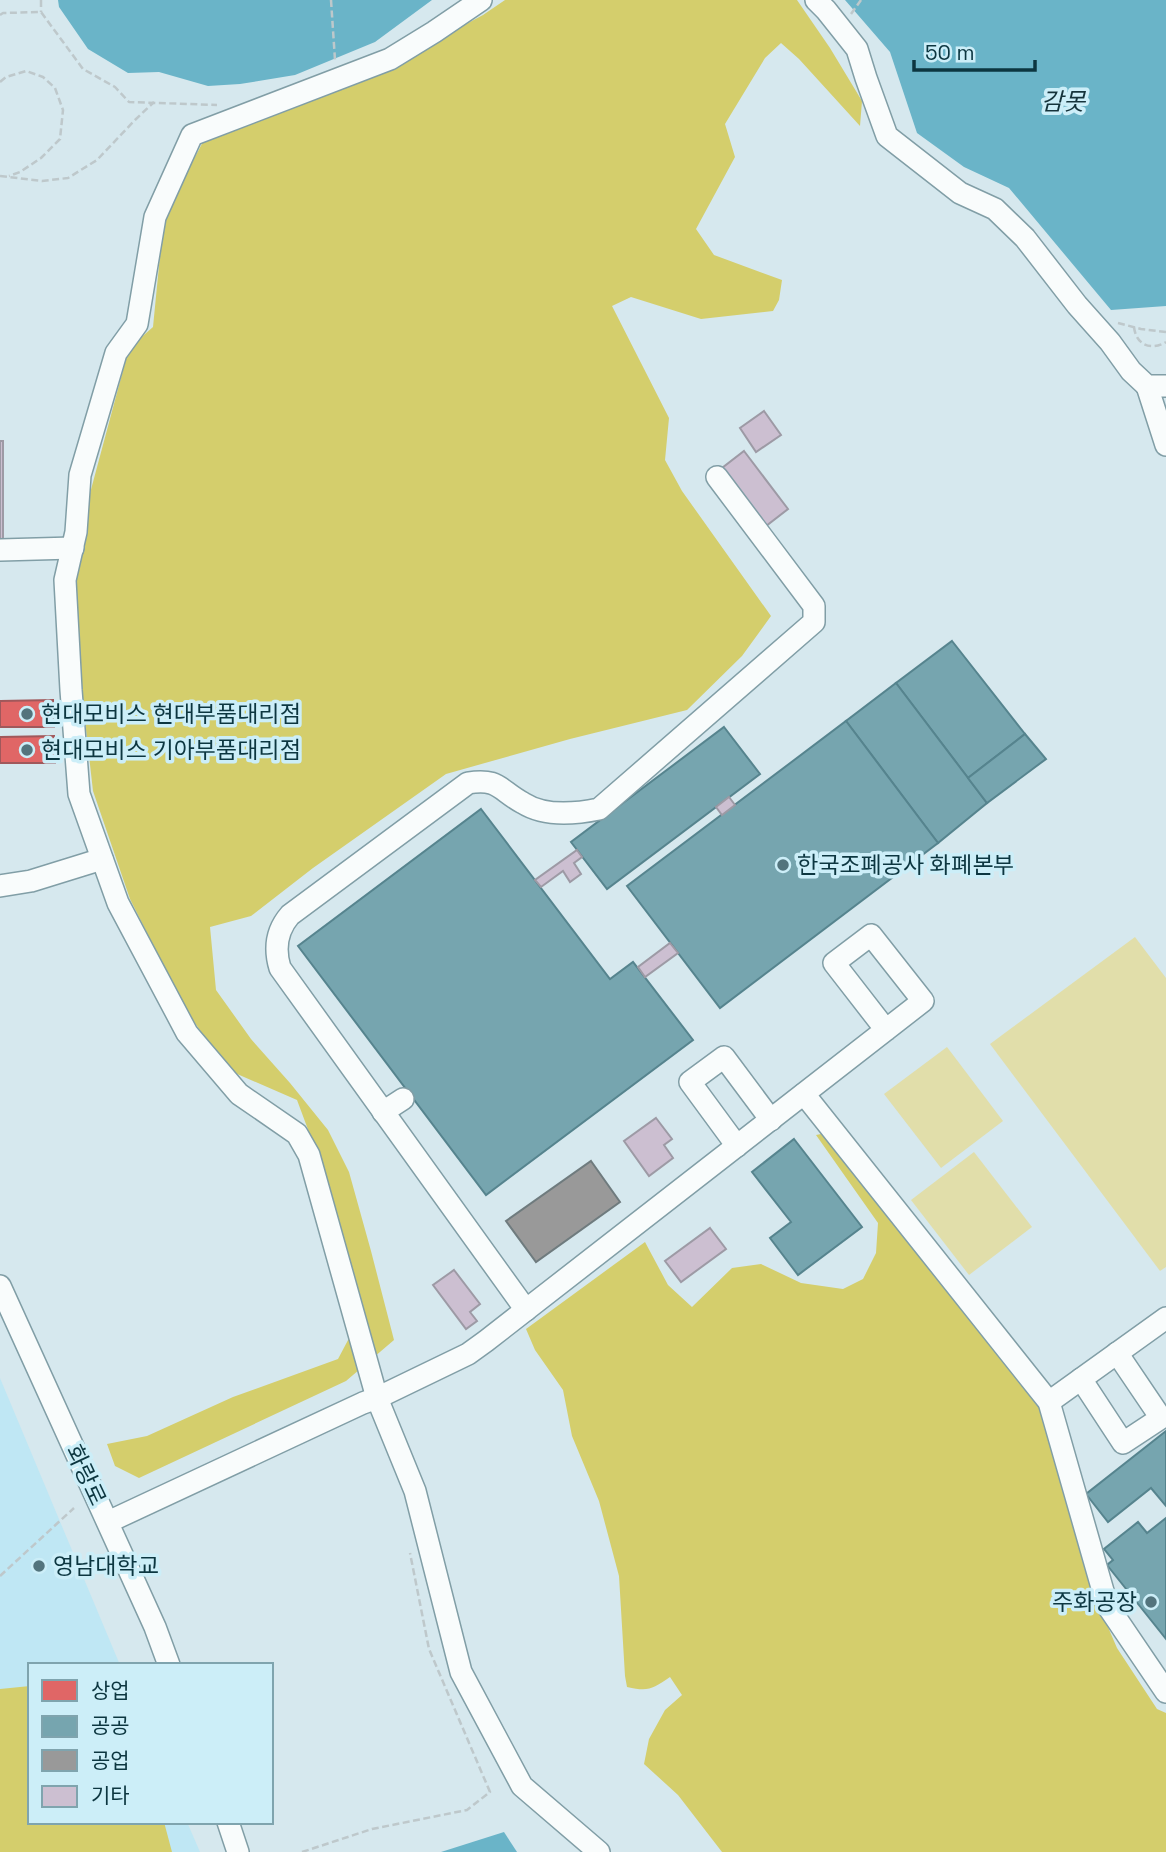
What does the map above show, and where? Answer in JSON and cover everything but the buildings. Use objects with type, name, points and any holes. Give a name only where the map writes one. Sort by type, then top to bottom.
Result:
[{"type":"street","points":[[481,0],[390,59],[192,135],[155,217],[136,324],[116,353],[80,475],[76,532],[65,580],[71,690],[79,794],[118,903],[187,1033],[239,1094],[297,1134],[309,1155],[377,1398],[415,1491],[461,1672],[522,1786],[599,1852]]},
{"type":"street","points":[[816,0],[858,49],[887,136],[961,193],[995,209],[1025,238],[1132,371],[1156,386],[1166,445]]},
{"type":"street","points":[[526,1310],[280,968],[277,959],[281,926],[290,915],[468,783],[484,780],[501,787],[524,804],[544,811],[574,814],[599,809],[814,622],[814,606],[717,477]]},
{"type":"street","points":[[0,550],[73,548]]},
{"type":"street","points":[[0,886],[31,880],[102,859]]},
{"type":"street","points":[[108,1522],[468,1354],[886,1030]]},
{"type":"street","points":[[737,1146],[690,1082],[724,1057],[771,1120]]},
{"type":"street","points":[[804,1094],[1049,1402],[1107,1605],[1166,1692]]},
{"type":"street","points":[[383,1112],[403,1099]]},
{"type":"street","name":"화랑로","points":[[0,1286],[155,1626],[168,1663]]},
{"type":"street","points":[[1049,1402],[1166,1318]]},
{"type":"street","points":[[1081,1379],[1123,1443],[1161,1418],[1117,1353]]},
{"type":"street","points":[[229,1824],[238,1852]]},
{"type":"path","points":[[0,176],[42,181],[68,178],[97,160],[154,102],[129,102],[115,87],[83,69],[41,12],[41,0]]},
{"type":"path","points":[[331,0],[335,67]]},
{"type":"path","points":[[850,16],[861,0]]},
{"type":"path","points":[[0,15],[41,12]]},
{"type":"path","points":[[0,82],[6,77],[26,71],[43,77],[55,88],[63,110],[60,139],[41,158],[8,177]]},
{"type":"path","points":[[1134,327],[1135,337],[1139,341],[1150,346],[1159,346],[1166,342]]},
{"type":"path","points":[[0,1576],[74,1507]]},
{"type":"path","points":[[302,1852],[372,1829],[467,1810],[490,1791],[429,1649],[410,1554]]},
{"type":"shaded area","points":[[505,0],[797,0],[862,101],[860,126],[781,43],[765,58],[725,124],[735,157],[696,229],[714,255],[782,280],[779,300],[773,311],[701,319],[631,297],[612,306],[669,418],[665,460],[682,491],[771,616],[742,656],[687,710],[446,774],[313,868],[251,916],[210,927],[216,990],[251,1039],[328,1130],[349,1172],[394,1340],[346,1381],[139,1478],[115,1466],[107,1444],[147,1436],[233,1397],[338,1359],[356,1325],[319,1159],[297,1100],[228,1070],[185,1009],[130,899],[93,791],[73,583],[89,497],[129,348],[153,327],[164,215],[204,140],[356,83],[483,15]]},
{"type":"shaded area","points":[[1135,937],[1166,978],[1166,1267],[1160,1271],[990,1044]]},
{"type":"shaded area","points":[[947,1047],[1003,1121],[941,1168],[884,1094]]},
{"type":"shaded area","points":[[826,1133],[1043,1413],[1092,1590],[1117,1648],[1157,1709],[1166,1713],[1166,1852],[722,1852],[678,1795],[644,1764],[649,1739],[665,1710],[682,1695],[670,1677],[650,1688],[627,1687],[619,1576],[599,1501],[572,1436],[563,1390],[535,1350],[526,1329],[645,1242],[668,1285],[692,1307],[732,1268],[761,1264],[801,1283],[843,1289],[863,1279],[876,1253],[878,1223],[816,1135]]},
{"type":"shaded area","points":[[974,1152],[1032,1227],[969,1275],[911,1200]]},
{"type":"shaded area","name":"영남대학교","points":[[0,1378],[119,1663],[28,1663],[28,1824],[188,1824],[200,1852],[0,1852]]},
{"type":"shaded area","points":[[28,1686],[28,1824],[165,1824],[172,1852],[0,1852],[0,1689]]},
{"type":"water","points":[[58,0],[432,0],[375,42],[295,75],[208,86],[159,72],[128,73],[88,49],[59,7]]},
{"type":"water","name":"감못","points":[[845,0],[1166,0],[1166,306],[1111,310],[1009,188],[964,167],[917,133],[890,52]]},
{"type":"water","points":[[504,1832],[517,1852],[441,1852]]},
{"type":"place","name":"현대모비스 현대부품대리점","points":[[27,714]]},
{"type":"place","name":"현대모비스 기아부품대리점","points":[[27,750]]},
{"type":"place","name":"한국조폐공사 화폐본부","points":[[783,865]]},
{"type":"place","name":"영남대학교","points":[[39,1566]]},
{"type":"place","name":"주화공장","points":[[1151,1602]]}]
